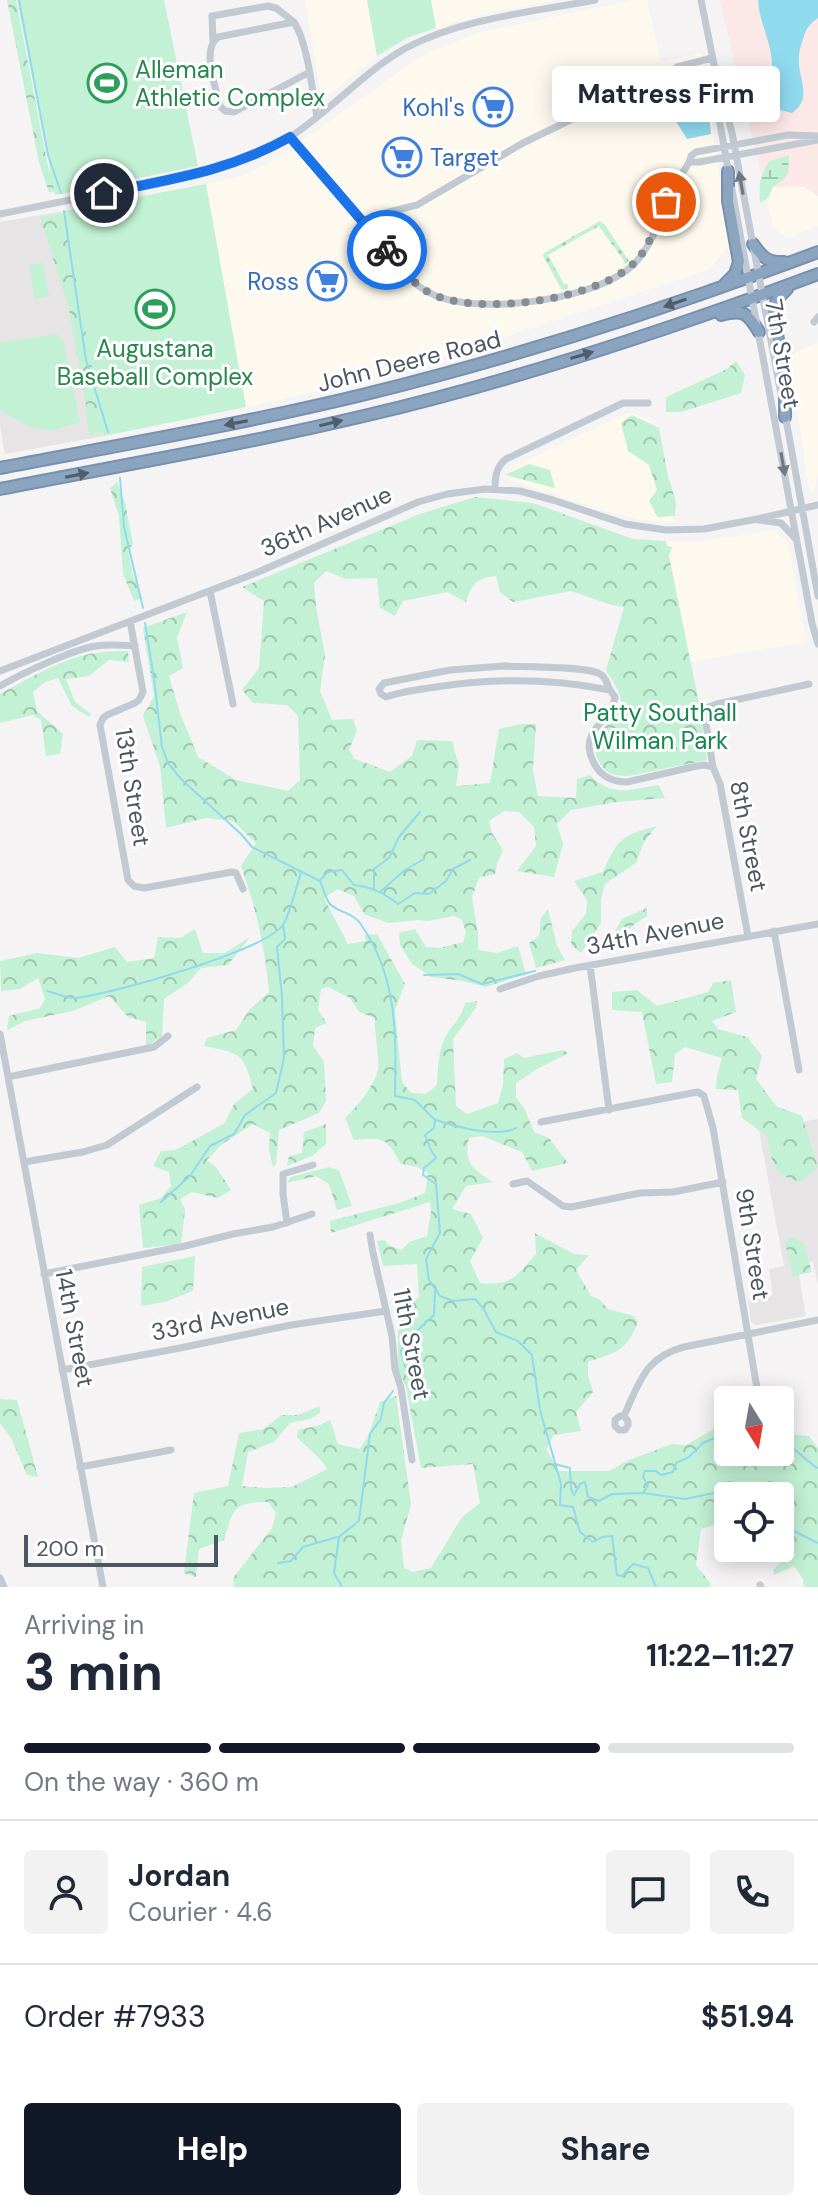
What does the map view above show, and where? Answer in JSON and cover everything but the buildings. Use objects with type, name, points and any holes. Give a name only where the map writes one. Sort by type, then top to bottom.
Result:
[{"type":"highway","points":[[720,288],[735,274],[739,262],[728,201],[728,171]]},
{"type":"highway","points":[[753,244],[762,257],[772,262],[798,259]]},
{"type":"highway","name":"John Deere Road","points":[[0,468],[248,421],[498,359],[620,322],[818,252]]},
{"type":"highway","name":"John Deere Road","points":[[0,489],[209,450],[356,418],[483,385],[608,347],[818,274]]},
{"type":"highway","points":[[785,417],[785,382],[773,310],[778,298],[794,283]]},
{"type":"highway","points":[[608,347],[656,337],[735,312],[750,316],[759,332]]},
{"type":"street","points":[[0,214],[200,174],[255,155],[290,137],[406,48],[466,25],[595,0]]},
{"type":"street","name":"7th Street","points":[[701,0],[736,155],[753,244],[754,276]]},
{"type":"street","points":[[213,41],[212,16],[268,6],[276,8],[301,32],[317,117]]},
{"type":"street","points":[[294,22],[232,33],[213,41],[208,51],[220,106],[225,111],[234,112],[308,73]]},
{"type":"street","points":[[362,222],[417,205],[545,132],[601,105],[623,102],[652,88],[667,79],[677,67],[712,58]]},
{"type":"street","name":"7th Street","points":[[715,69],[714,89],[725,157],[785,417],[818,596]]},
{"type":"street","points":[[290,137],[417,285],[443,299],[493,304],[566,295],[621,274],[641,255],[676,181],[696,152],[788,135],[818,138]]},
{"type":"street","points":[[690,162],[818,138]]},
{"type":"street","name":"7th Street","points":[[758,296],[759,332],[818,644]]},
{"type":"street","points":[[495,489],[496,472],[506,459],[623,403],[648,403]]},
{"type":"street","name":"36th Avenue","points":[[0,671],[292,558],[418,502],[461,491],[495,489],[537,495],[640,527],[689,531],[818,505]]},
{"type":"street","points":[[757,519],[781,523],[797,540]]},
{"type":"street","points":[[210,591],[233,704]]},
{"type":"street","name":"13th Street","points":[[130,621],[143,692],[139,700],[107,715],[100,725],[127,875],[134,886],[144,888],[227,871],[236,873],[243,889]]},
{"type":"street","points":[[0,686],[89,648],[135,646]]},
{"type":"street","points":[[498,680],[494,677],[495,671],[504,666]]},
{"type":"street","points":[[610,690],[582,684],[498,680],[457,683],[386,697],[379,689],[384,683],[434,672],[504,666],[595,672],[604,677],[615,697],[614,705],[596,726],[589,745],[592,760],[603,775],[627,782],[697,766],[713,767]]},
{"type":"street","name":"8th Street","points":[[748,936],[720,784],[713,767],[704,718],[706,708],[809,684]]},
{"type":"street","name":"34th Avenue","points":[[500,989],[539,976],[590,965],[818,924]]},
{"type":"street","points":[[774,931],[799,1070]]},
{"type":"street","points":[[541,1122],[609,1110],[590,965]]},
{"type":"street","name":"14th Street","points":[[0,1034],[103,1587]]},
{"type":"street","points":[[8,1077],[154,1047],[168,1036]]},
{"type":"street","points":[[24,1162],[107,1145],[197,1087]]},
{"type":"street","name":"9th Street","points":[[609,1110],[698,1092],[704,1096],[723,1182],[756,1386]]},
{"type":"street","points":[[287,1223],[283,1174],[313,1165]]},
{"type":"street","points":[[513,1184],[527,1181],[563,1206],[571,1207],[640,1193],[673,1192],[723,1182]]},
{"type":"street","points":[[44,1274],[273,1227],[312,1214]]},
{"type":"street","name":"11th Street","points":[[370,1235],[392,1336],[412,1460]]},
{"type":"street","name":"33rd Avenue","points":[[62,1370],[291,1325],[386,1311]]},
{"type":"street","points":[[624,1416],[643,1374],[659,1358],[674,1350],[818,1320]]},
{"type":"street","points":[[80,1467],[171,1450]]},
{"type":"street","points":[[0,1578],[4,1587]]},
{"type":"shaded area","points":[[305,0],[367,0],[377,56],[322,100]]},
{"type":"shaded area","points":[[431,0],[556,0],[480,15],[436,28]]},
{"type":"shaded area","points":[[634,0],[647,0],[661,62],[702,53],[729,245],[710,269],[388,376],[246,407],[206,184],[242,176],[273,161],[423,55],[480,32]]},
{"type":"shaded area","points":[[720,0],[818,0],[818,196],[805,187],[764,187]]},
{"type":"shaded area","points":[[764,187],[806,187],[818,196],[818,226],[788,238],[773,228]]},
{"type":"shaded area","points":[[64,211],[104,436],[5,454],[0,426],[0,222]]},
{"type":"shaded area","points":[[818,342],[818,473],[814,493],[809,490],[789,356]]},
{"type":"shaded area","points":[[629,412],[650,420],[674,522],[616,514],[509,480],[514,466]]},
{"type":"shaded area","points":[[773,530],[788,542],[806,642],[690,662],[666,541],[697,542]]},
{"type":"shaded area","points":[[818,1119],[818,1286],[813,1262],[797,1264],[806,1316],[756,1325],[751,1322],[748,1300],[773,1295],[769,1269],[784,1266],[759,1130]]},
{"type":"green space","points":[[7,0],[16,0],[48,167],[57,191],[49,192],[39,162]]},
{"type":"green space","name":"Alleman Athletic Complex","points":[[17,0],[164,0],[198,166],[55,195]]},
{"type":"green space","name":"Alleman Athletic Complex","points":[[367,0],[431,0],[436,28],[407,38],[377,56]]},
{"type":"green space","points":[[789,155],[788,173],[773,187],[768,198],[760,203],[760,181],[769,161]]},
{"type":"green space","name":"Augustana Baseball Complex","points":[[206,184],[246,407],[104,436],[64,211]]},
{"type":"green space","points":[[81,210],[116,430],[89,435],[68,305],[40,217]]},
{"type":"green space","points":[[600,221],[629,261],[623,263],[599,226],[548,255],[564,284],[568,284],[568,289],[562,290],[544,253]]},
{"type":"green space","points":[[43,263],[49,296],[35,299],[29,265]]},
{"type":"green space","points":[[56,334],[63,340],[80,422],[51,431],[30,427],[0,410],[0,343]]},
{"type":"green space","points":[[736,361],[745,375],[741,393],[681,412],[666,412],[666,397],[727,369]]},
{"type":"green space","points":[[632,415],[659,428],[676,502],[675,516],[658,517],[649,501],[657,490],[649,465],[628,451],[621,423]]},
{"type":"green space","points":[[529,464],[550,470],[555,488],[505,475]]},
{"type":"green space","points":[[117,482],[125,502],[133,544],[128,550],[133,575],[142,598],[134,601],[123,573],[119,516],[110,488]]},
{"type":"green space","name":"Patty Southall Wilman Park","points":[[475,497],[533,503],[633,539],[666,541],[667,546],[672,547],[669,556],[700,708],[707,760],[629,776],[607,771],[596,754],[595,744],[621,704],[618,691],[606,670],[624,607],[571,591],[513,602],[500,592],[496,576],[476,583],[466,602],[447,592],[403,601],[395,616],[380,608],[377,578],[346,579],[326,571],[314,583],[325,655],[320,691],[332,720],[353,719],[357,731],[349,750],[355,759],[390,772],[412,756],[417,740],[452,741],[459,766],[456,786],[490,783],[499,729],[536,724],[533,771],[538,796],[576,798],[577,779],[590,775],[614,789],[630,790],[659,785],[665,798],[571,810],[557,824],[563,844],[554,877],[517,871],[536,846],[534,827],[519,812],[504,811],[489,821],[492,833],[503,850],[495,874],[479,878],[472,897],[478,950],[497,953],[518,946],[526,974],[486,987],[431,977],[412,964],[400,945],[399,933],[415,929],[426,947],[440,948],[463,942],[466,932],[462,920],[454,916],[388,923],[364,914],[354,896],[338,889],[324,898],[348,944],[366,941],[365,935],[377,934],[405,984],[395,1010],[402,1082],[411,1093],[426,1094],[437,1085],[442,1044],[465,1003],[477,1001],[476,1008],[453,1039],[456,1106],[467,1114],[498,1103],[503,1085],[504,1059],[517,1053],[524,1058],[563,1050],[568,1053],[516,1083],[516,1097],[534,1132],[549,1138],[568,1163],[532,1171],[522,1152],[482,1136],[469,1138],[467,1154],[471,1164],[493,1182],[466,1186],[452,1209],[471,1214],[483,1238],[470,1261],[480,1283],[500,1283],[518,1274],[536,1254],[535,1233],[574,1254],[589,1255],[576,1270],[591,1296],[599,1299],[608,1309],[634,1316],[638,1322],[629,1340],[619,1350],[588,1362],[593,1392],[576,1412],[581,1431],[554,1435],[546,1449],[559,1471],[609,1471],[672,1444],[686,1445],[714,1429],[714,1466],[794,1466],[794,1435],[809,1436],[818,1448],[818,1587],[804,1587],[803,1579],[794,1566],[774,1575],[773,1570],[781,1562],[794,1562],[794,1482],[714,1482],[714,1525],[701,1529],[696,1565],[711,1584],[710,1587],[234,1587],[233,1578],[272,1528],[276,1513],[268,1502],[236,1509],[224,1540],[199,1549],[196,1577],[184,1573],[194,1493],[228,1486],[239,1433],[264,1429],[281,1415],[298,1415],[320,1406],[320,1413],[310,1419],[290,1423],[274,1442],[248,1452],[242,1486],[292,1487],[327,1469],[297,1437],[298,1430],[330,1420],[338,1444],[360,1449],[369,1434],[380,1402],[396,1396],[411,1504],[401,1541],[404,1568],[413,1572],[431,1568],[462,1517],[480,1503],[473,1464],[421,1468],[406,1387],[398,1370],[398,1305],[410,1305],[419,1297],[417,1264],[383,1266],[377,1241],[385,1240],[388,1245],[402,1250],[409,1242],[427,1236],[430,1202],[331,1233],[330,1221],[425,1193],[428,1173],[401,1164],[383,1141],[354,1140],[345,1118],[369,1089],[378,1070],[375,1018],[359,1012],[350,998],[328,987],[321,989],[318,1010],[327,1023],[315,1028],[313,1045],[324,1062],[326,1101],[319,1113],[279,1130],[276,1164],[273,1167],[269,1150],[270,1133],[253,1124],[221,1145],[207,1160],[216,1167],[231,1190],[218,1198],[192,1192],[180,1199],[185,1210],[181,1244],[143,1248],[139,1205],[161,1198],[171,1186],[169,1172],[153,1166],[161,1151],[176,1150],[225,1123],[234,1104],[253,1089],[247,1068],[239,1057],[204,1046],[207,1038],[236,1030],[250,1009],[269,992],[259,928],[241,866],[256,843],[233,821],[206,818],[166,828],[160,766],[143,716],[154,696],[143,628],[187,612],[177,638],[183,668],[169,676],[198,757],[236,780],[288,791],[300,780],[298,716],[287,705],[253,703],[242,690],[259,668],[264,601],[242,587],[420,514]]},
{"type":"green space","points":[[128,651],[129,662],[109,660],[89,676],[66,679],[75,702],[91,714],[89,717],[72,706],[58,678],[45,682],[33,692],[37,711],[63,734],[60,754],[46,756],[41,720],[33,715],[0,723],[0,694],[75,658],[102,652]]},
{"type":"green space","points":[[657,826],[644,842],[636,863],[605,884],[601,923],[581,953],[571,945],[572,931],[586,914],[587,900],[574,881],[603,872],[622,840]]},
{"type":"green space","points":[[647,908],[647,916],[625,933],[616,948],[605,948],[622,919]]},
{"type":"green space","points":[[548,909],[557,946],[565,960],[536,968],[529,943],[539,936],[541,918]]},
{"type":"green space","points":[[195,929],[203,953],[225,953],[250,937],[228,965],[201,968],[188,983],[164,999],[162,1036],[146,1047],[146,1022],[128,1017],[109,996],[73,1011],[25,1021],[7,1030],[9,1016],[40,1008],[45,999],[38,978],[20,989],[1,991],[0,961],[37,953],[78,958],[115,947],[127,962],[154,958],[158,937],[180,938]]},
{"type":"green space","points":[[731,980],[736,1012],[712,1021],[718,1029],[747,1037],[762,1056],[756,1079],[776,1106],[802,1116],[818,1167],[801,1182],[779,1171],[772,1160],[767,1136],[742,1118],[738,1090],[716,1089],[722,1058],[685,1047],[675,1054],[672,1082],[656,1084],[642,1012],[612,1010],[612,992],[637,990],[657,1006],[708,992],[713,983]]},
{"type":"green space","points":[[326,1124],[326,1144],[312,1156],[287,1166],[289,1156],[302,1153],[304,1132]]},
{"type":"green space","points":[[329,1167],[339,1170],[352,1206],[337,1210],[329,1184],[316,1176],[287,1183],[291,1177]]},
{"type":"green space","points":[[791,1237],[803,1242],[812,1272],[793,1276],[785,1243]]},
{"type":"green space","points":[[195,1256],[193,1291],[165,1302],[141,1306],[142,1267]]},
{"type":"green space","points":[[0,1399],[17,1400],[38,1477],[27,1475],[11,1438],[0,1423]]},
{"type":"water","points":[[758,0],[818,0],[818,18],[807,30],[800,52],[803,97],[792,113],[777,109],[771,99],[771,57]]},
{"type":"water","points":[[701,71],[705,76],[711,134],[687,139],[663,97],[692,74]]},
{"type":"waterway","points":[[19,0],[48,155],[61,193]]},
{"type":"waterway","points":[[64,211],[86,360],[108,432]]},
{"type":"waterway","points":[[120,478],[124,527],[143,608]]},
{"type":"waterway","points":[[145,623],[162,747],[168,763],[252,847],[320,881],[330,904],[360,923],[382,964],[392,1006],[395,1096],[415,1100],[435,1120],[434,1128],[425,1135],[436,1158],[424,1168],[423,1175],[436,1184],[440,1233],[426,1259],[429,1280],[440,1296],[453,1301],[475,1299],[496,1332],[518,1341],[532,1355],[540,1410],[561,1484],[560,1505],[573,1507],[580,1532],[593,1542],[612,1536],[617,1575],[622,1576],[633,1564],[648,1568],[656,1587]]},
{"type":"waterway","points":[[374,889],[374,869],[389,858],[399,837],[420,812]]},
{"type":"waterway","points":[[380,892],[405,870],[424,859]]},
{"type":"waterway","points":[[320,880],[328,872],[342,870],[354,885],[378,891],[398,904],[415,893],[429,894],[446,881],[453,869],[470,860]]},
{"type":"waterway","points":[[47,991],[73,998],[94,995],[186,970],[248,947],[283,925],[301,872]]},
{"type":"waterway","points":[[161,1202],[190,1176],[210,1146],[234,1134],[245,1115],[276,1093],[284,1058],[277,947],[285,939],[283,924]]},
{"type":"waterway","points":[[424,975],[458,974],[482,984],[535,971]]},
{"type":"waterway","points":[[436,1120],[488,1132],[516,1128]]},
{"type":"waterway","points":[[407,1372],[401,1351],[408,1339],[434,1315],[435,1291]]},
{"type":"waterway","points":[[342,1587],[334,1573],[339,1537],[359,1521],[370,1434],[381,1419],[384,1403],[393,1391]]},
{"type":"waterway","points":[[555,1464],[570,1468],[574,1495],[580,1484],[585,1482],[588,1497],[599,1501],[612,1494],[643,1493],[648,1485],[643,1477],[645,1471],[656,1471],[661,1475],[673,1472],[676,1463],[714,1438]]},
{"type":"waterway","points":[[794,1449],[818,1468]]},
{"type":"waterway","points":[[643,1493],[685,1499],[714,1493]]},
{"type":"waterway","points":[[794,1531],[818,1543]]},
{"type":"waterway","points":[[278,1563],[291,1561],[303,1547],[337,1537]]},
{"type":"way so far","points":[[387,250],[417,285],[443,299],[495,304],[550,298],[590,287],[628,269],[649,241],[666,202]]},
{"type":"place","name":"Alleman Athletic Complex","points":[[107,83]]},
{"type":"place","name":"Kohl's","points":[[493,107]]},
{"type":"place","name":"Target","points":[[402,157]]},
{"type":"place","name":"Mattress Firm","points":[[666,202]]},
{"type":"place","name":"Ross","points":[[327,281]]},
{"type":"place","name":"Augustana Baseball Complex","points":[[155,309]]},
{"type":"route","points":[[104,193],[200,174],[255,155],[290,137],[387,250]]}]
